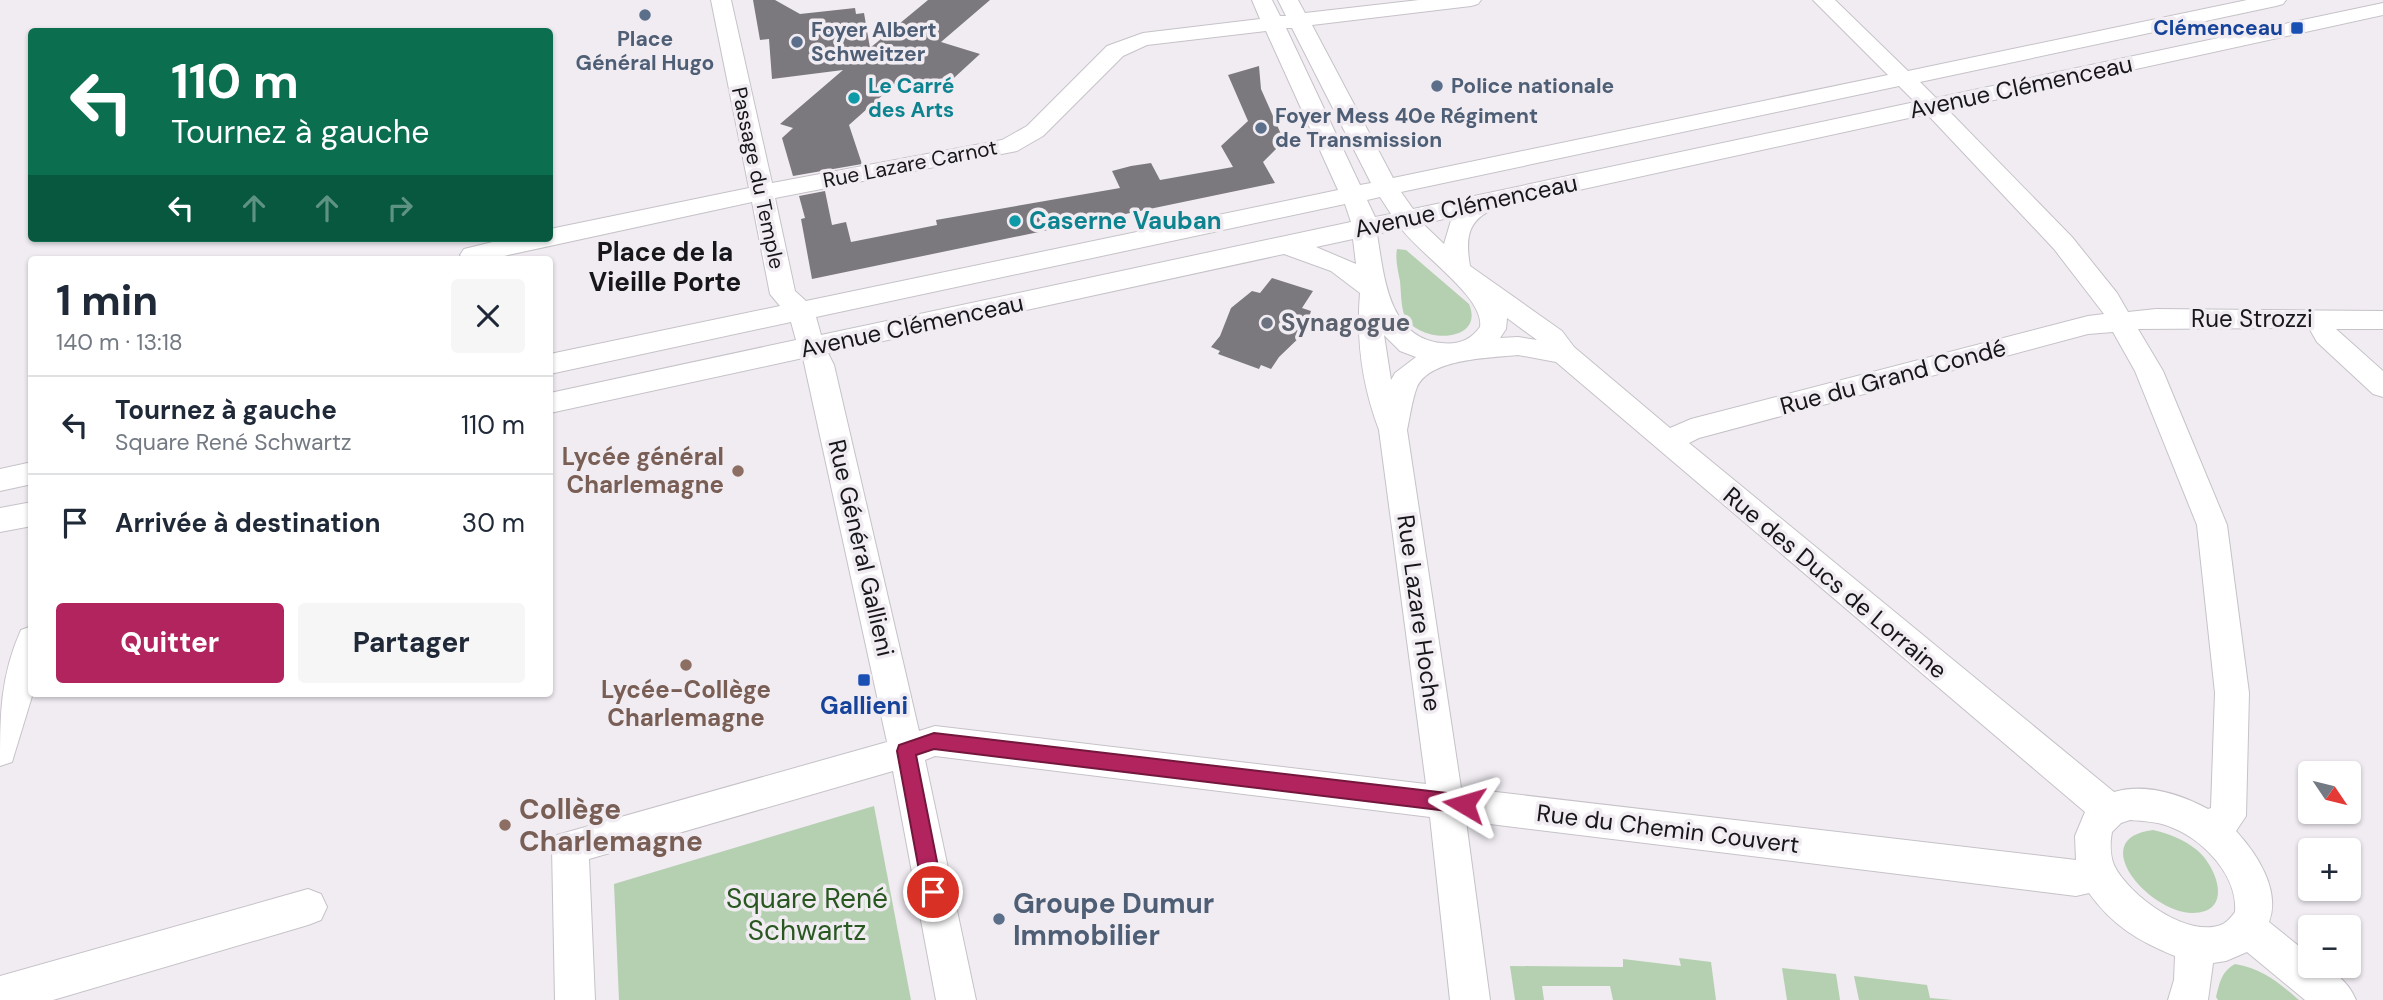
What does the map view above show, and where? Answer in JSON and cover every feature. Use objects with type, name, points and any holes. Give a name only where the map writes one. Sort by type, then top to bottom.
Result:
[{"type":"street","name":"Passage du Temple","points":[[721,0],[759,193],[783,294],[801,312],[812,348]]},
{"type":"street","name":"Rue Lazare Hoche","points":[[1262,0],[1366,228],[1373,292],[1370,331],[1380,397],[1393,430],[1446,802],[1470,1000]]},
{"type":"street","name":"Rue des Ducs de Lorraine","points":[[1288,0],[1386,188],[1418,236],[1460,271],[1553,338],[1564,354],[1667,442],[2109,810]]},
{"type":"street","name":"Rue Lazare Carnot","points":[[759,193],[1009,146],[1035,131],[1115,51],[1143,38],[1471,0]]},
{"type":"street","points":[[1823,0],[1931,106],[2063,243],[2122,320],[2150,372],[2212,525],[2232,693],[2228,816],[2209,830]]},
{"type":"street","name":"Avenue Clémenceau","points":[[553,363],[2276,0]]},
{"type":"street","name":"Avenue Clémenceau","points":[[553,402],[2383,9]]},
{"type":"street","points":[[553,236],[759,193]]},
{"type":"street","points":[[1393,430],[1405,380],[1428,362],[1466,350],[1489,335],[1494,321],[1487,302],[1460,271],[1455,248],[1468,212],[1488,201]]},
{"type":"street","points":[[473,255],[527,242]]},
{"type":"street","points":[[1284,246],[1338,264],[1357,276],[1373,292],[1392,330],[1406,342],[1439,352],[1518,346],[1564,354]]},
{"type":"street","name":"Rue Strozzi","points":[[2122,320],[2383,320]]},
{"type":"street","name":"Rue du Grand Condé","points":[[1667,442],[1691,430],[2065,331],[2122,320]]},
{"type":"street","points":[[2316,320],[2326,335],[2383,387]]},
{"type":"street","name":"Rue Général Gallieni","points":[[812,348],[820,365],[906,751]]},
{"type":"street","points":[[0,480],[28,474]]},
{"type":"street","points":[[0,520],[28,515]]},
{"type":"street","points":[[0,751],[28,654]]},
{"type":"street","name":"Rue du Chemin Couvert","points":[[906,751],[934,741],[2076,878],[2098,873]]},
{"type":"street","points":[[575,1000],[570,847],[858,767],[906,751],[956,1000]]},
{"type":"street","points":[[2130,804],[2155,805],[2183,814],[2209,830],[2234,854],[2250,881],[2255,907],[2248,929],[2226,943],[2194,944],[2165,935],[2137,919],[2114,897],[2098,873],[2091,847],[2095,825],[2109,810],[2130,804]]},
{"type":"street","points":[[0,996],[308,907]]},
{"type":"street","points":[[2248,929],[2336,1000]]},
{"type":"street","points":[[2188,1000],[2193,980],[2194,944]]},
{"type":"green space","points":[[1397,249],[1406,250],[1469,304],[1472,317],[1468,327],[1447,336],[1422,331],[1411,324],[1402,306]]},
{"type":"green space","name":"Square René Schwartz","points":[[874,806],[911,1000],[619,1000],[614,884]]},
{"type":"green space","points":[[2153,830],[2181,840],[2204,858],[2211,867],[2218,888],[2213,906],[2205,911],[2192,913],[2175,909],[2158,901],[2130,874],[2124,860],[2124,846],[2133,836]]},
{"type":"green space","points":[[1679,958],[1711,962],[1716,1000],[1613,1000],[1610,986],[1542,986],[1544,1000],[1515,1000],[1510,966],[1623,967],[1623,959],[1681,966]]},
{"type":"green space","points":[[2235,964],[2262,973],[2299,1000],[2218,1000],[2216,997],[2222,978]]},
{"type":"green space","points":[[1782,968],[1836,974],[1840,1000],[1787,1000]]},
{"type":"green space","points":[[1854,976],[1927,985],[1930,998],[1953,1000],[1859,1000]]},
{"type":"building","points":[[753,0],[775,0],[800,14],[855,8],[856,14],[864,13],[870,48],[928,0],[990,0],[941,42],[980,54],[943,88],[904,76],[849,125],[862,164],[793,176],[782,138],[793,128],[780,124],[843,70],[772,79],[769,39],[760,40]]},
{"type":"building","name":"Caserne Vauban","points":[[1259,66],[1261,89],[1284,141],[1263,162],[1275,183],[812,279],[801,219],[805,218],[799,196],[825,191],[832,225],[846,222],[851,242],[937,225],[936,220],[1120,188],[1112,171],[1131,166],[1151,163],[1160,180],[1233,167],[1221,146],[1248,121],[1228,75]]},
{"type":"building","name":"Synagogue","points":[[1272,278],[1313,291],[1302,308],[1311,311],[1304,333],[1279,357],[1271,369],[1261,365],[1259,369],[1218,354],[1220,351],[1211,347],[1220,336],[1231,308],[1252,291],[1260,293]]},
{"type":"place","name":"Place Général Hugo","points":[[645,15]]},
{"type":"place","name":"Clémenceau","points":[[2297,28]]},
{"type":"place","name":"Foyer Albert Schweitzer","points":[[797,42]]},
{"type":"place","name":"Police nationale","points":[[1437,86]]},
{"type":"place","name":"Le Carré des Arts","points":[[854,98]]},
{"type":"place","name":"Foyer Mess 40e Régiment de Transmission","points":[[1261,128]]},
{"type":"place","name":"Caserne Vauban","points":[[1015,221]]},
{"type":"place","name":"Synagogue","points":[[1267,323]]},
{"type":"place","name":"Lycée général Charlemagne","points":[[738,471]]},
{"type":"place","name":"Lycée-Collège Charlemagne","points":[[686,665]]},
{"type":"place","name":"Gallieni","points":[[864,680]]},
{"type":"place","name":"Collège Charlemagne","points":[[505,825]]},
{"type":"place","name":"Groupe Dumur Immobilier","points":[[999,919]]},
{"type":"district","name":"Place de la Vieille Porte","points":[[665,267]]},
{"type":"route","points":[[933,892],[906,751],[934,741],[1464,804]]}]
